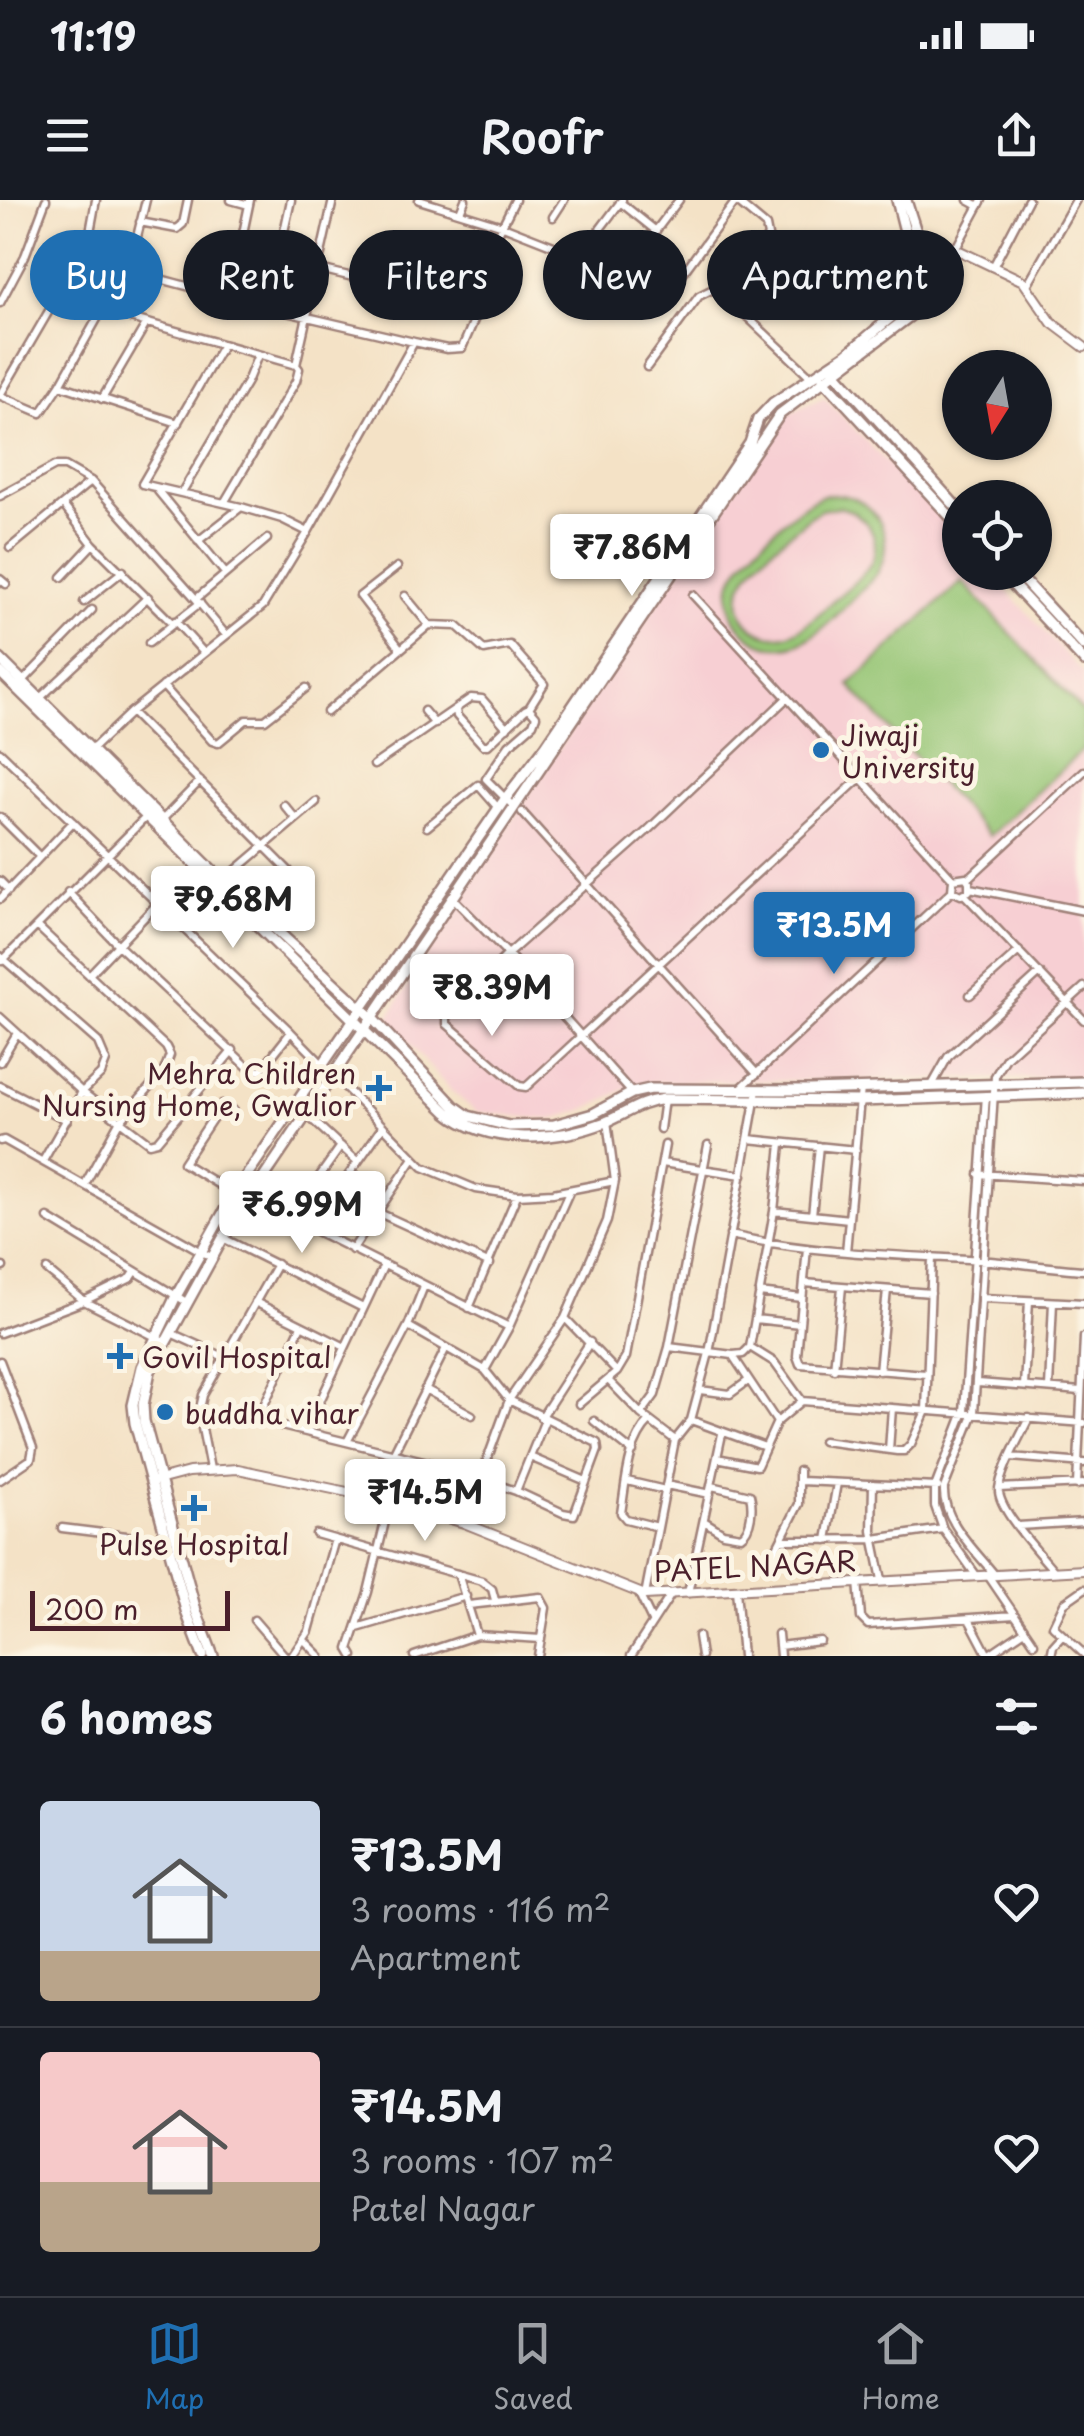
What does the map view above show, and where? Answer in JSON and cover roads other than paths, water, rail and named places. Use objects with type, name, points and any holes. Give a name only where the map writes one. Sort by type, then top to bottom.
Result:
[{"type":"main road","points":[[897,200],[909,230]]},
{"type":"main road","points":[[906,200],[911,230]]},
{"type":"main road","points":[[213,1656],[196,1612],[134,1405],[138,1380],[154,1337],[234,1194],[498,809],[546,746],[750,443],[758,419],[785,393],[832,369],[890,320]]},
{"type":"main road","points":[[832,369],[942,491]]},
{"type":"main road","points":[[817,377],[942,508]]},
{"type":"main road","points":[[203,1656],[167,1541],[155,1481],[142,1405],[150,1371],[211,1257],[306,1114],[518,810],[780,414],[817,377]]},
{"type":"main road","points":[[1018,590],[1084,662]]},
{"type":"main road","points":[[1033,590],[1084,646]]},
{"type":"main road","points":[[0,659],[146,817],[159,823]]},
{"type":"main road","points":[[0,672],[88,753],[294,964],[462,1124],[533,1136],[608,1121],[632,1093],[663,1088],[861,1101],[1084,1082]]},
{"type":"main road","points":[[220,884],[250,906],[373,1019],[454,1106],[487,1128],[554,1125],[664,1099],[861,1088],[1084,1093]]},
{"type":"main road","points":[[294,964],[303,955]]},
{"type":"street","points":[[0,303],[30,244],[46,200]]},
{"type":"street","points":[[90,230],[96,200]]},
{"type":"street","points":[[138,230],[146,200]]},
{"type":"street","points":[[140,222],[177,230],[183,224],[188,200]]},
{"type":"street","points":[[231,200],[250,202],[245,230]]},
{"type":"street","points":[[284,230],[290,200]]},
{"type":"street","points":[[328,230],[334,200]]},
{"type":"street","points":[[418,200],[543,242]]},
{"type":"street","points":[[460,212],[465,200]]},
{"type":"street","points":[[501,230],[515,200]]},
{"type":"street","points":[[552,217],[564,200]]},
{"type":"street","points":[[657,230],[679,200]]},
{"type":"street","points":[[964,233],[980,203],[968,200]]},
{"type":"street","points":[[994,265],[1028,200]]},
{"type":"street","points":[[1027,285],[1076,200]]},
{"type":"street","points":[[600,230],[621,201],[654,230]]},
{"type":"street","points":[[687,267],[735,201],[767,230]]},
{"type":"street","points":[[964,252],[1027,285],[1052,324],[1084,347]]},
{"type":"street","points":[[647,367],[707,290]]},
{"type":"street","points":[[44,320],[0,396],[41,413],[96,320]]},
{"type":"street","points":[[133,320],[296,365]]},
{"type":"street","points":[[224,503],[296,380],[296,365],[309,320]]},
{"type":"street","points":[[322,320],[447,349],[462,348],[475,320]]},
{"type":"street","points":[[752,320],[817,377]]},
{"type":"street","points":[[102,399],[146,324]]},
{"type":"street","points":[[88,753],[131,712],[263,606],[414,342]]},
{"type":"street","points":[[222,346],[142,484],[241,507],[282,519],[308,532]]},
{"type":"street","points":[[182,492],[248,382],[258,355]]},
{"type":"street","points":[[60,386],[178,424]]},
{"type":"street","points":[[0,496],[56,466],[65,466],[91,480],[226,635]]},
{"type":"street","points":[[10,548],[91,480]]},
{"type":"street","points":[[157,490],[225,573]]},
{"type":"street","points":[[62,505],[93,544],[204,653]]},
{"type":"street","points":[[198,541],[241,507]]},
{"type":"street","points":[[149,643],[266,540]]},
{"type":"street","points":[[62,577],[93,544]]},
{"type":"street","points":[[398,566],[360,596],[400,648]]},
{"type":"street","points":[[84,602],[124,571]]},
{"type":"street","points":[[405,596],[429,625]]},
{"type":"street","points":[[693,596],[954,879]]},
{"type":"street","points":[[40,698],[148,597]]},
{"type":"street","points":[[22,682],[92,610]]},
{"type":"street","points":[[327,712],[429,625],[457,626],[484,650],[510,645],[544,684],[529,708],[488,745],[457,716],[456,710]]},
{"type":"street","points":[[164,686],[218,743],[246,720],[265,720],[306,688]]},
{"type":"street","points":[[374,765],[471,698],[479,696],[507,728]]},
{"type":"street","points":[[786,699],[648,830],[508,954],[447,1015],[447,1024],[523,1088],[859,778]]},
{"type":"street","points":[[428,827],[486,779],[509,745],[534,724],[536,716],[529,708]]},
{"type":"street","points":[[424,711],[434,724]]},
{"type":"street","points":[[131,712],[289,871],[250,906]]},
{"type":"street","points":[[0,752],[291,1032],[423,1168],[459,1184],[518,1195],[616,1181]]},
{"type":"street","points":[[967,887],[1084,770]]},
{"type":"street","points":[[486,779],[586,882],[758,1074]]},
{"type":"street","points":[[159,823],[200,781]]},
{"type":"street","points":[[478,784],[498,809]]},
{"type":"street","points":[[220,884],[316,802]]},
{"type":"street","points":[[284,804],[296,819]]},
{"type":"street","points":[[0,817],[40,857]]},
{"type":"street","points":[[43,1161],[82,1092],[101,1074],[106,1061],[98,1042],[1,960],[146,817]]},
{"type":"street","points":[[0,899],[73,822]]},
{"type":"street","points":[[954,879],[959,876],[1019,951],[1084,1020]]},
{"type":"street","points":[[952,891],[954,879]]},
{"type":"street","points":[[0,882],[9,890]]},
{"type":"street","points":[[739,1090],[952,891],[967,887],[1084,911]]},
{"type":"street","points":[[68,892],[118,945],[250,1069],[260,1071],[291,1032]]},
{"type":"street","points":[[453,898],[632,1093]]},
{"type":"street","points":[[89,975],[157,904]]},
{"type":"street","points":[[38,926],[166,1047],[170,1056],[164,1070],[119,1122],[85,1184]]},
{"type":"street","points":[[970,995],[1019,951]]},
{"type":"street","points":[[932,1087],[948,1057],[1040,973]]},
{"type":"street","points":[[976,1575],[942,1530],[935,1506],[964,1412],[980,1174],[991,1091],[1006,1058],[1084,987]]},
{"type":"street","points":[[0,1017],[82,1092],[144,1141],[157,1141],[233,1050]]},
{"type":"street","points":[[0,1062],[17,1033]]},
{"type":"street","points":[[0,1086],[67,1120]]},
{"type":"street","points":[[846,1252],[861,1088]]},
{"type":"street","points":[[991,1091],[978,1384],[974,1413],[940,1487],[950,1517],[1034,1643]]},
{"type":"street","points":[[652,1622],[642,1595],[675,1440],[691,1420],[709,1354],[756,1095]]},
{"type":"street","points":[[660,1129],[664,1099]]},
{"type":"street","points":[[234,1110],[222,1104],[183,1163],[234,1194],[509,1327]]},
{"type":"street","points":[[306,1114],[358,1162]]},
{"type":"street","points":[[464,1523],[509,1400],[565,1318],[608,1221],[616,1181],[608,1121]]},
{"type":"street","points":[[311,1229],[383,1126]]},
{"type":"street","points":[[749,1139],[856,1150]]},
{"type":"street","points":[[0,1141],[85,1184],[211,1257]]},
{"type":"street","points":[[668,1346],[733,1356],[750,1348],[774,1211],[781,1144]]},
{"type":"street","points":[[580,1404],[617,1372],[626,1358],[665,1145]]},
{"type":"street","points":[[641,1414],[655,1395],[668,1346],[708,1145]]},
{"type":"street","points":[[290,1218],[341,1146]]},
{"type":"street","points":[[812,1215],[818,1146]]},
{"type":"street","points":[[352,1250],[414,1158]]},
{"type":"street","points":[[662,1163],[742,1175]]},
{"type":"street","points":[[980,1174],[1084,1181]]},
{"type":"street","points":[[485,1370],[509,1327],[571,1190]]},
{"type":"street","points":[[469,1308],[518,1195]]},
{"type":"street","points":[[774,1211],[849,1219]]},
{"type":"street","points":[[377,1212],[490,1264]]},
{"type":"street","points":[[48,1218],[188,1303]]},
{"type":"street","points":[[730,1235],[768,1244],[846,1252],[1084,1270]]},
{"type":"street","points":[[224,1238],[363,1308]]},
{"type":"street","points":[[806,1248],[798,1361],[804,1366],[926,1374]]},
{"type":"street","points":[[823,1441],[908,1449],[926,1411],[932,1258]]},
{"type":"street","points":[[210,1469],[199,1413],[203,1395],[277,1264]]},
{"type":"street","points":[[306,1430],[384,1267]]},
{"type":"street","points":[[46,1270],[84,1301],[154,1337],[169,1337],[224,1358]]},
{"type":"street","points":[[0,1333],[84,1301],[131,1278],[135,1272]]},
{"type":"street","points":[[804,1283],[931,1293]]},
{"type":"street","points":[[348,1440],[408,1326],[424,1286]]},
{"type":"street","points":[[834,1368],[842,1287]]},
{"type":"street","points":[[879,1372],[887,1290]]},
{"type":"street","points":[[760,1293],[802,1298]]},
{"type":"street","points":[[982,1298],[1084,1304]]},
{"type":"street","points":[[1024,1386],[1029,1301]]},
{"type":"street","points":[[256,1302],[344,1347]]},
{"type":"street","points":[[1048,1388],[1053,1302]]},
{"type":"street","points":[[565,1318],[617,1372]]},
{"type":"street","points":[[756,1318],[800,1324]]},
{"type":"street","points":[[257,1420],[301,1326]]},
{"type":"street","points":[[199,1413],[257,1420],[394,1452],[480,1477],[574,1515],[598,1450],[597,1443],[509,1400],[485,1370],[408,1326]]},
{"type":"street","points":[[999,1488],[1081,1485],[1084,1337]]},
{"type":"street","points":[[516,1492],[543,1418],[590,1342]]},
{"type":"street","points":[[394,1452],[446,1348]]},
{"type":"street","points":[[750,1348],[774,1362],[802,1401]]},
{"type":"street","points":[[733,1356],[776,1422]]},
{"type":"street","points":[[0,1361],[33,1448],[30,1459],[0,1480]]},
{"type":"street","points":[[608,1380],[641,1414],[675,1440]]},
{"type":"street","points":[[700,1390],[730,1394],[748,1382]]},
{"type":"street","points":[[978,1384],[1081,1391]]},
{"type":"street","points":[[425,1389],[472,1415]]},
{"type":"street","points":[[717,1458],[757,1466],[776,1422],[802,1401],[1082,1423]]},
{"type":"street","points":[[889,1450],[892,1408]]},
{"type":"street","points":[[1028,1418],[999,1488],[1002,1502],[1054,1571]]},
{"type":"street","points":[[691,1420],[765,1448]]},
{"type":"street","points":[[594,1421],[632,1452]]},
{"type":"street","points":[[650,1421],[636,1436],[622,1516],[658,1527]]},
{"type":"street","points":[[688,1594],[722,1434]]},
{"type":"street","points":[[530,1457],[586,1481]]},
{"type":"street","points":[[1012,1457],[1081,1463]]},
{"type":"street","name":"PATEL NAGAR","points":[[155,1481],[210,1469],[238,1469],[390,1502],[464,1523],[642,1595],[1084,1570]]},
{"type":"street","points":[[771,1559],[799,1504],[798,1471]]},
{"type":"street","points":[[800,1481],[940,1487]]},
{"type":"street","points":[[627,1482],[750,1495],[748,1530],[742,1536],[704,1522]]},
{"type":"street","points":[[827,1540],[837,1482]]},
{"type":"street","points":[[873,1484],[874,1539],[882,1580]]},
{"type":"street","points":[[353,1656],[349,1649],[390,1502]]},
{"type":"street","points":[[1018,1526],[1084,1522]]},
{"type":"street","points":[[62,1528],[167,1541]]},
{"type":"street","points":[[783,1540],[874,1539],[942,1530]]},
{"type":"street","points":[[316,1534],[458,1573],[488,1584],[496,1600]]},
{"type":"street","points":[[254,1620],[288,1656],[305,1640],[335,1539]]},
{"type":"street","points":[[458,1573],[477,1635]]},
{"type":"street","points":[[858,1581],[861,1618],[868,1625],[1015,1616]]},
{"type":"street","points":[[1084,1589],[1064,1603],[1054,1622],[1055,1630],[1084,1654]]},
{"type":"street","points":[[736,1590],[742,1656]]},
{"type":"street","points":[[356,1628],[467,1600],[540,1596],[546,1608],[538,1656]]},
{"type":"street","points":[[631,1656],[670,1596]]},
{"type":"street","points":[[969,1619],[987,1654]]},
{"type":"street","points":[[976,1656],[987,1654],[1025,1630]]},
{"type":"street","points":[[778,1634],[780,1656]]},
{"type":"street","points":[[414,1656],[477,1635],[541,1639]]},
{"type":"street","points":[[698,1636],[701,1656]]},
{"type":"street","points":[[1051,1656],[1053,1646],[1062,1636]]},
{"type":"street","points":[[305,1640],[320,1656]]},
{"type":"street","points":[[779,1646],[820,1641]]},
{"type":"place","name":"Jiwaji University","points":[[821,750]]},
{"type":"place","name":"Mehra Children Nursing Home, Gwalior","points":[[379,1088]]},
{"type":"place","name":"Govil Hospital","points":[[120,1356]]},
{"type":"place","name":"buddha vihar","points":[[165,1412]]},
{"type":"place","name":"Pulse Hospital","points":[[194,1508]]}]
